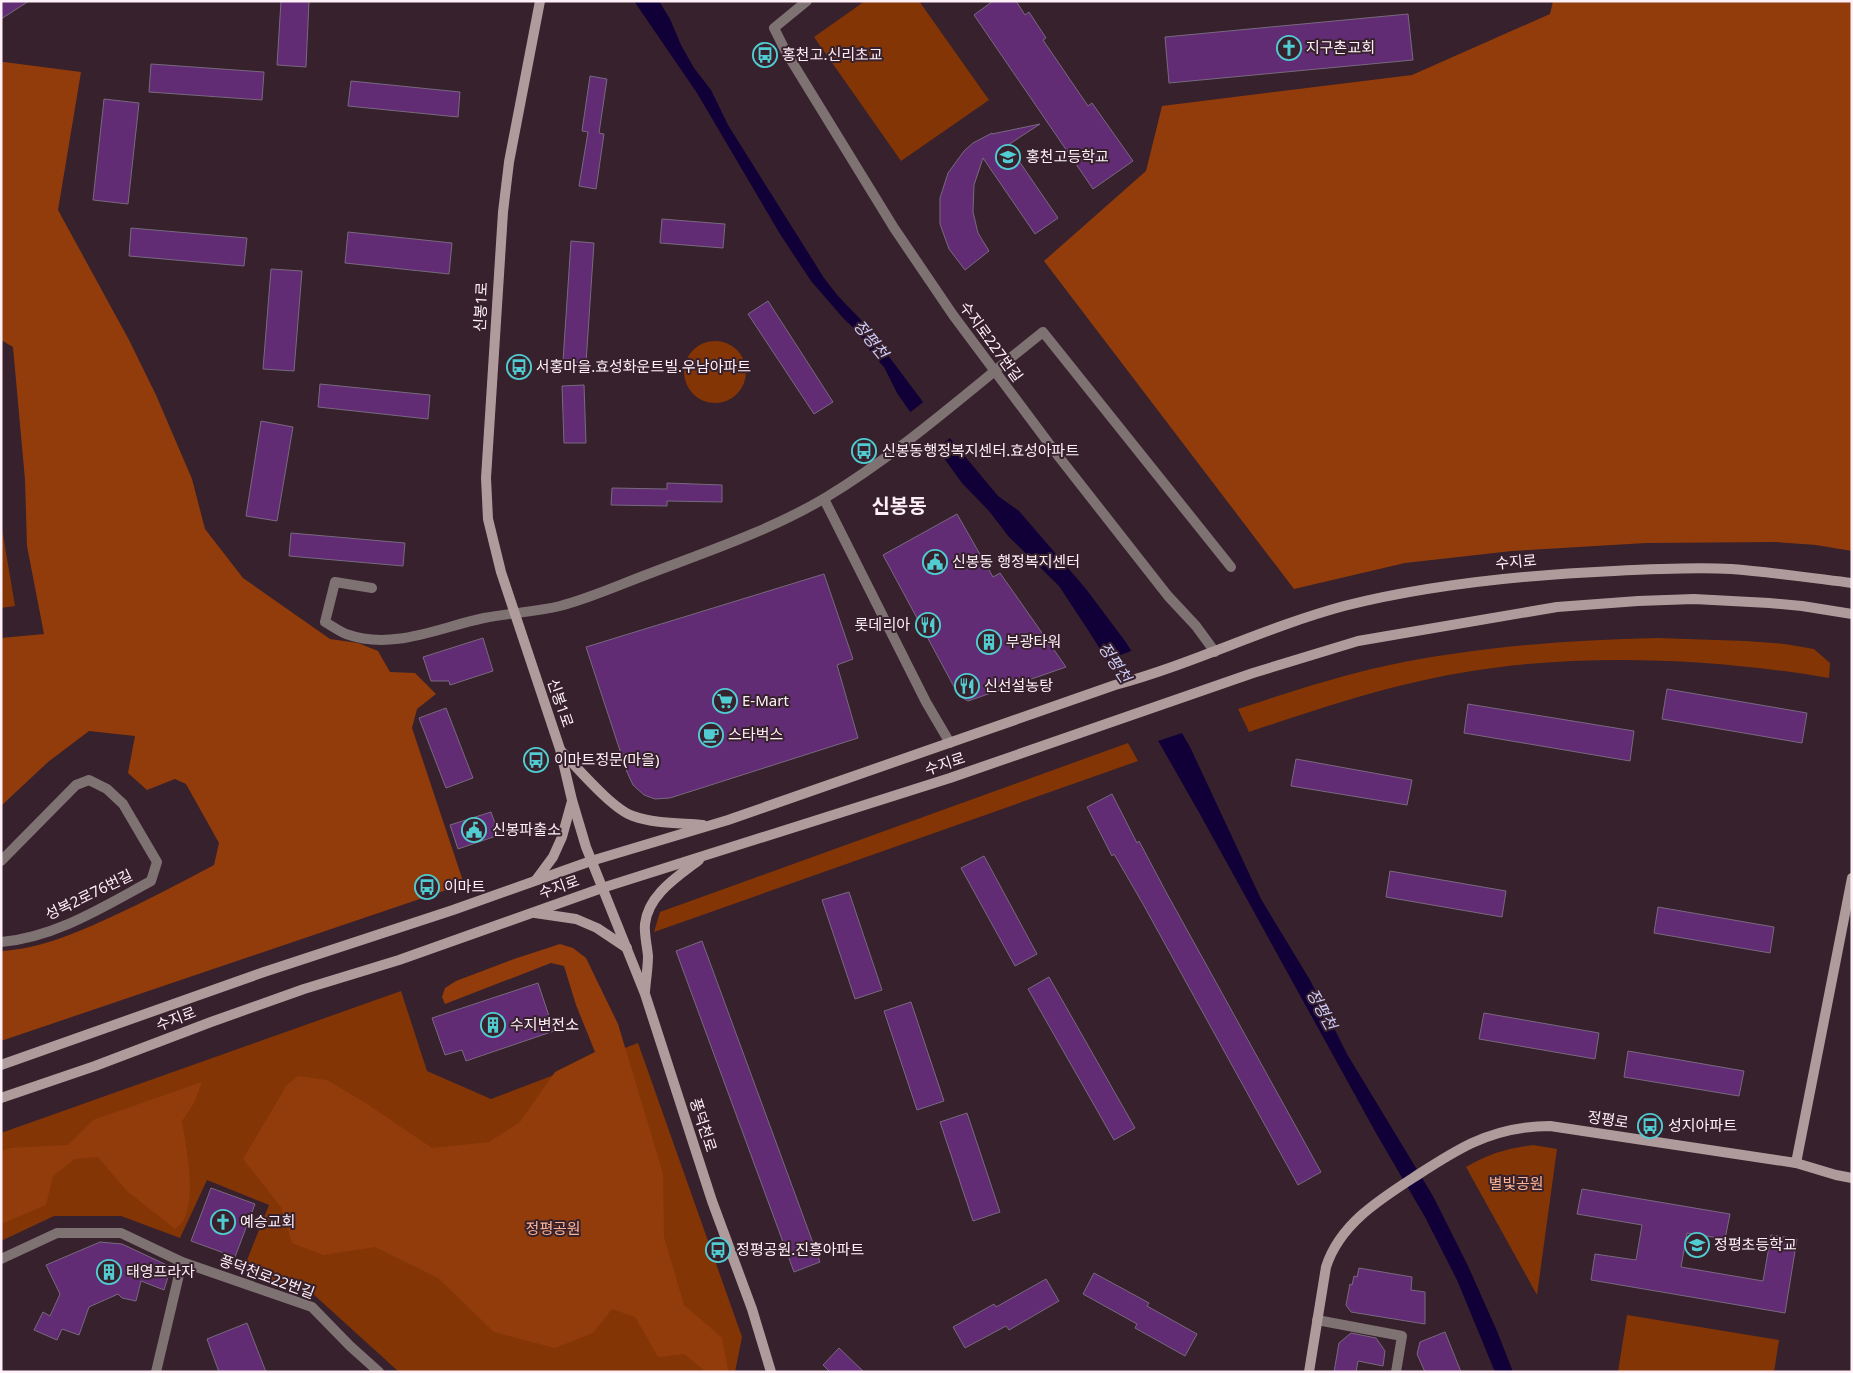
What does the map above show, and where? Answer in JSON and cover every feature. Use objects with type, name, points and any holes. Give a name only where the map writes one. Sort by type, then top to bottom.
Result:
[{"type":"main road","name":"신봉1로","points":[[540,1],[509,162],[503,212],[486,478],[488,518],[492,540],[514,614],[560,750],[572,800],[602,888]]},
{"type":"main road","name":"수지로","points":[[1,1065],[264,972],[453,910],[591,860],[708,826],[950,744],[1115,685],[1147,676],[1296,621],[1344,606],[1489,579],[1619,570],[1721,569],[1852,582]]},
{"type":"main road","name":"수지로","points":[[1,1098],[95,1066],[304,989],[399,960],[602,888],[950,778],[1252,673],[1358,641],[1557,606],[1638,601],[1694,599],[1794,605],[1852,614]]},
{"type":"main road","points":[[560,750],[605,796],[631,816],[651,821],[708,826]]},
{"type":"main road","points":[[536,880],[553,857],[562,837],[572,800]]},
{"type":"main road","points":[[645,994],[648,956],[645,924],[651,905],[675,878],[705,856]]},
{"type":"main road","points":[[1796,1164],[1852,878]]},
{"type":"main road","name":"풍덕천로","points":[[602,888],[645,994],[712,1201],[752,1309],[771,1372]]},
{"type":"main road","points":[[532,913],[576,920],[597,928],[626,948]]},
{"type":"main road","name":"정평로","points":[[1317,1320],[1329,1256],[1344,1232],[1354,1222],[1389,1194],[1472,1142],[1522,1127],[1543,1126],[1796,1164],[1852,1178]]},
{"type":"main road","points":[[1309,1372],[1317,1320]]},
{"type":"street","name":"수지로227번길","points":[[806,1],[774,28],[786,52],[894,228],[953,315],[994,371],[1168,596],[1196,626],[1215,652]]},
{"type":"street","points":[[372,588],[335,582],[325,622],[346,634],[363,638],[398,640],[444,630],[484,618],[561,605],[695,557],[769,526],[824,499],[903,444],[1043,332],[1231,567]]},
{"type":"street","points":[[824,499],[926,702],[950,744]]},
{"type":"street","name":"성복2로76번길","points":[[1,861],[76,785],[89,780],[107,789],[123,804],[157,862],[151,881],[73,922],[19,940],[1,942]]},
{"type":"street","name":"풍덕천로22번길","points":[[1,1259],[57,1233],[121,1233],[182,1262],[312,1307],[350,1346],[379,1372]]},
{"type":"street","points":[[156,1372],[182,1262]]},
{"type":"street","points":[[1317,1320],[1402,1336],[1396,1372]]},
{"type":"green space","points":[[865,1],[919,1],[989,100],[901,161],[814,37]]},
{"type":"green space","points":[[1553,1],[1852,1],[1852,551],[1816,545],[1775,542],[1646,543],[1512,551],[1405,563],[1294,589],[1044,261],[1146,171],[1162,106],[1412,75],[1550,14]]},
{"type":"green space","points":[[1,63],[81,72],[58,210],[129,340],[156,395],[192,479],[205,529],[243,578],[330,639],[358,643],[378,651],[390,672],[415,673],[436,694],[417,709],[412,728],[464,884],[1,1041],[1,951],[44,944],[98,923],[150,898],[214,865],[219,843],[186,784],[175,779],[147,790],[128,773],[135,736],[89,731],[48,762],[1,806],[1,638],[44,634],[27,546],[25,480],[13,347],[1,340]]},
{"type":"green space","points":[[715,341],[727,343],[737,350],[744,360],[746,372],[744,384],[737,394],[727,401],[715,403],[703,401],[693,394],[686,384],[684,372],[686,360],[693,350],[703,343]]},
{"type":"green space","points":[[1,523],[15,606],[1,608]]},
{"type":"green space","points":[[1657,638],[1746,641],[1785,644],[1814,649],[1830,663],[1829,678],[1729,665],[1677,661],[1572,661],[1469,671],[1420,681],[1355,698],[1249,732],[1238,709],[1348,675],[1419,659],[1520,646]]},
{"type":"green space","points":[[1128,743],[1138,761],[654,932],[660,912]]},
{"type":"green space","points":[[560,944],[573,948],[586,958],[618,1024],[663,1174],[664,1237],[684,1305],[722,1338],[728,1370],[726,1372],[706,1372],[684,1354],[658,1357],[635,1317],[612,1309],[593,1333],[555,1348],[494,1332],[438,1278],[375,1247],[323,1255],[292,1243],[281,1207],[243,1159],[287,1085],[298,1076],[327,1080],[367,1104],[432,1148],[489,1142],[520,1122],[555,1072],[595,1052],[576,1005],[564,966],[551,963],[445,1004],[442,997],[445,988],[456,981]]},
{"type":"green space","name":"정평공원","points":[[401,991],[427,1071],[491,1099],[638,1043],[742,1337],[735,1372],[399,1372],[312,1293],[243,1270],[269,1205],[207,1180],[180,1238],[121,1216],[54,1216],[1,1241],[1,1133]]},
{"type":"green space","points":[[202,1082],[194,1103],[182,1121],[190,1186],[187,1211],[183,1221],[175,1229],[127,1191],[98,1157],[75,1159],[53,1176],[46,1205],[1,1224],[1,1151],[11,1148],[68,1145],[93,1120]]},
{"type":"green space","name":"별빛공원","points":[[1533,1145],[1557,1149],[1537,1295],[1466,1167],[1498,1152]]},
{"type":"green space","points":[[1627,1315],[1779,1340],[1774,1372],[1618,1372]]},
{"type":"water","name":"정평천","points":[[634,1],[659,1],[694,68],[711,90],[728,125],[824,278],[863,322],[953,442],[998,496],[1019,511],[1086,589],[1125,641],[1165,703],[1191,749],[1261,899],[1310,980],[1347,1054],[1433,1196],[1468,1266],[1513,1372],[1495,1372],[1457,1280],[1425,1217],[1376,1133],[1160,744],[1088,630],[1059,586],[1009,537],[989,511],[962,483],[897,393],[884,367],[872,354],[858,332],[811,281],[780,234],[697,93]]},
{"type":"pier","points":[[926,400],[953,436],[934,450],[908,414]]},
{"type":"pier","points":[[1134,650],[1185,732],[1155,742],[1104,661]]},
{"type":"building","points":[[1,1],[29,1],[1,19]]},
{"type":"building","points":[[281,1],[309,1],[306,67],[277,65]]},
{"type":"building","points":[[993,1],[1016,1],[1025,15],[1029,12],[1046,38],[1043,40],[1088,106],[1092,103],[1133,161],[1093,189],[974,15]]},
{"type":"building","name":"지구촌교회","points":[[1408,14],[1413,60],[1169,83],[1165,37]]},
{"type":"building","points":[[151,64],[264,72],[262,100],[149,92]]},
{"type":"building","points":[[590,76],[607,79],[599,133],[604,134],[596,189],[579,186],[588,132],[582,131]]},
{"type":"building","points":[[351,81],[460,92],[458,117],[348,106]]},
{"type":"building","points":[[104,99],[139,103],[128,204],[93,200]]},
{"type":"building","points":[[1040,124],[1008,145],[1058,218],[1035,234],[983,158],[974,185],[973,212],[978,233],[989,251],[965,270],[949,249],[940,224],[940,198],[948,173],[964,151],[973,143],[992,133]]},
{"type":"building","points":[[662,219],[725,224],[723,248],[660,243]]},
{"type":"building","points":[[131,228],[247,238],[244,266],[129,256]]},
{"type":"building","points":[[348,232],[452,243],[449,274],[345,263]]},
{"type":"building","points":[[571,241],[594,243],[586,363],[563,361]]},
{"type":"building","points":[[271,269],[302,271],[294,371],[263,369]]},
{"type":"building","points":[[768,301],[833,402],[814,414],[748,314]]},
{"type":"building","points":[[320,384],[430,395],[428,419],[318,407]]},
{"type":"building","points":[[584,385],[586,443],[564,443],[562,386]]},
{"type":"building","points":[[261,421],[293,427],[277,521],[246,516]]},
{"type":"building","points":[[667,483],[722,485],[722,502],[667,501],[667,506],[611,505],[612,488],[667,489]]},
{"type":"building","name":"부광타워","points":[[957,514],[993,577],[1000,573],[1066,667],[968,701],[959,696],[883,555]]},
{"type":"building","points":[[291,533],[405,543],[403,566],[289,556]]},
{"type":"building","name":"E-Mart","points":[[824,574],[853,659],[837,665],[858,738],[670,798],[655,799],[644,795],[633,785],[627,772],[586,647]]},
{"type":"building","points":[[483,638],[493,671],[450,685],[449,681],[431,681],[423,657]]},
{"type":"building","points":[[1667,689],[1807,713],[1802,743],[1662,719]]},
{"type":"building","points":[[1468,704],[1634,731],[1630,761],[1464,733]]},
{"type":"building","points":[[446,708],[473,778],[446,788],[419,718]]},
{"type":"building","points":[[1296,759],[1412,780],[1407,805],[1291,786]]},
{"type":"building","points":[[1112,794],[1137,843],[1139,841],[1321,1172],[1298,1185],[1143,904],[1114,854],[1112,856],[1087,807]]},
{"type":"building","name":"신봉파출소","points":[[491,812],[499,835],[458,849],[450,825]]},
{"type":"building","points":[[984,856],[1037,954],[1015,966],[961,868]]},
{"type":"building","points":[[1390,871],[1506,891],[1502,917],[1386,897]]},
{"type":"building","points":[[849,892],[882,990],[855,999],[822,900]]},
{"type":"building","points":[[1658,907],[1774,927],[1770,953],[1654,933]]},
{"type":"building","points":[[702,941],[820,1262],[794,1272],[676,951]]},
{"type":"building","points":[[1049,977],[1135,1128],[1114,1140],[1028,989]]},
{"type":"building","name":"수지변전소","points":[[538,983],[554,1031],[466,1061],[462,1050],[445,1055],[432,1018]]},
{"type":"building","points":[[911,1002],[944,1101],[917,1110],[884,1011]]},
{"type":"building","points":[[1484,1013],[1599,1033],[1595,1059],[1479,1039]]},
{"type":"building","points":[[1628,1051],[1744,1071],[1739,1096],[1624,1077]]},
{"type":"building","points":[[967,1113],[1000,1212],[973,1221],[940,1122]]},
{"type":"building","name":"예승교회","points":[[211,1188],[255,1204],[235,1257],[191,1241]]},
{"type":"building","points":[[1582,1189],[1730,1214],[1725,1239],[1687,1233],[1681,1267],[1763,1281],[1771,1235],[1797,1239],[1785,1313],[1591,1280],[1595,1254],[1636,1260],[1642,1225],[1577,1214]]},
{"type":"building","name":"태영프라자","points":[[100,1242],[122,1244],[171,1267],[164,1290],[141,1281],[136,1301],[122,1298],[118,1294],[89,1307],[79,1335],[62,1329],[57,1340],[34,1330],[43,1312],[50,1316],[60,1294],[46,1265]]},
{"type":"building","points":[[1359,1268],[1412,1277],[1411,1290],[1425,1292],[1425,1324],[1351,1312],[1346,1305],[1350,1284],[1352,1285],[1354,1276],[1357,1277]]},
{"type":"building","points":[[1094,1273],[1149,1303],[1147,1306],[1197,1334],[1185,1356],[1135,1328],[1137,1324],[1083,1294]]},
{"type":"building","points":[[1046,1279],[1059,1301],[1009,1330],[1006,1326],[965,1348],[953,1327],[994,1304],[996,1307]]},
{"type":"building","points":[[247,1323],[266,1372],[219,1372],[207,1339]]},
{"type":"building","points":[[1445,1332],[1461,1372],[1425,1372],[1417,1354],[1420,1342]]},
{"type":"building","points":[[1351,1333],[1376,1338],[1385,1351],[1383,1366],[1358,1361],[1356,1372],[1334,1372],[1339,1343]]},
{"type":"building","points":[[839,1348],[864,1372],[830,1372],[823,1365]]},
{"type":"place","name":"지구촌교회","points":[[1289,48]]},
{"type":"place","name":"홍천고.신리초교","points":[[765,55]]},
{"type":"place","name":"홍천고등학교","points":[[1008,157]]},
{"type":"place","name":"서홍마을.효성화운트빌.우남아파트","points":[[519,367]]},
{"type":"place","name":"신봉동행정복지센터.효성아파트","points":[[864,451]]},
{"type":"place","name":"신봉동 행정복지센터","points":[[935,562]]},
{"type":"place","name":"롯데리아","points":[[928,625]]},
{"type":"place","name":"부광타워","points":[[989,642]]},
{"type":"place","name":"신선설농탕","points":[[967,686]]},
{"type":"place","name":"E-Mart","points":[[725,701]]},
{"type":"place","name":"스타벅스","points":[[711,735]]},
{"type":"place","name":"이마트정문(마을)","points":[[536,760]]},
{"type":"place","name":"신봉파출소","points":[[474,830]]},
{"type":"place","name":"이마트","points":[[427,887]]},
{"type":"place","name":"수지변전소","points":[[493,1025]]},
{"type":"place","name":"성지아파트","points":[[1650,1126]]},
{"type":"place","name":"예승교회","points":[[223,1222]]},
{"type":"place","name":"정평초등학교","points":[[1697,1245]]},
{"type":"place","name":"정평공원.진흥아파트","points":[[718,1250]]},
{"type":"place","name":"태영프라자","points":[[109,1272]]},
{"type":"district","name":"신봉동","points":[[899,506]]}]
